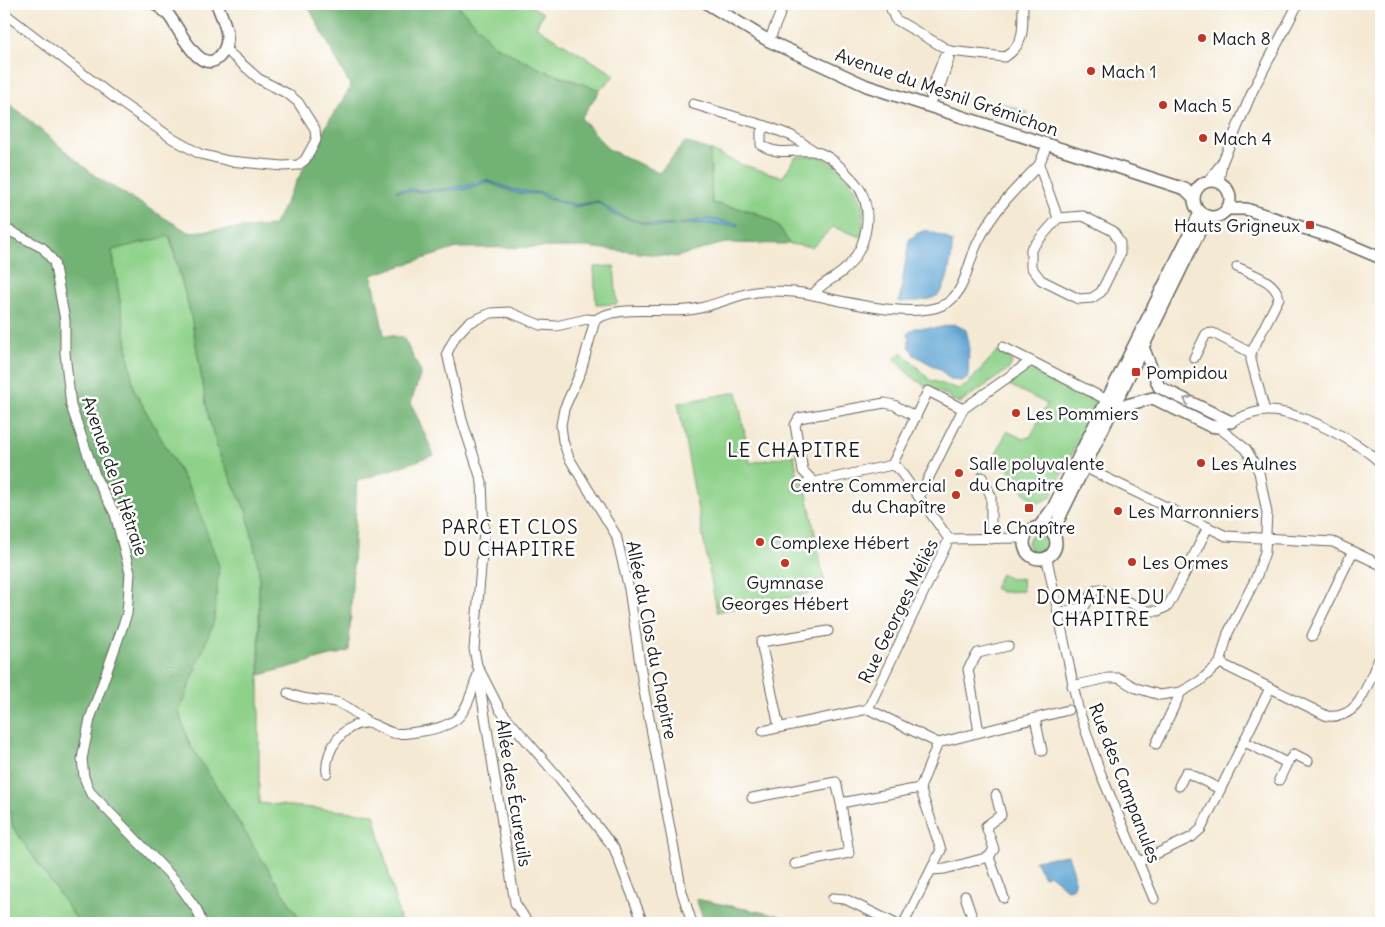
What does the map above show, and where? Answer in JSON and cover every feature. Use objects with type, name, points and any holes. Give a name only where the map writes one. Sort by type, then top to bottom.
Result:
[{"type":"street","points":[[156,4],[169,16],[195,55],[205,61],[214,60],[225,49],[228,37],[216,4]]},
{"type":"street","name":"Avenue du Mesnil Grémichon","points":[[708,4],[769,41],[867,86],[931,101],[1047,145],[1185,190],[1194,198]]},
{"type":"street","points":[[769,41],[784,4]]},
{"type":"street","points":[[889,4],[895,19],[948,54],[1004,57],[1019,45],[1022,38],[1023,4]]},
{"type":"street","points":[[1298,4],[1251,95],[1222,164],[1209,183],[1194,198],[1204,215],[1214,217],[1227,209],[1246,210],[1316,232],[1381,258]]},
{"type":"street","points":[[4,13],[120,102],[173,139],[200,154],[229,161],[283,166],[298,164],[306,160],[316,140],[315,129],[298,102],[288,94],[259,79],[225,49]]},
{"type":"street","points":[[931,101],[943,77],[949,59],[948,54]]},
{"type":"street","points":[[693,104],[766,126],[792,136],[840,166],[856,184],[866,206],[868,228],[858,252],[842,272],[821,284],[813,295]]},
{"type":"street","points":[[766,126],[761,132],[760,139],[761,145],[766,148],[794,153],[816,152]]},
{"type":"street","points":[[1047,145],[1039,165],[1058,218]]},
{"type":"street","name":"Allée des Écureuils","points":[[528,923],[515,903],[474,649],[484,532],[482,482],[462,420],[447,353],[455,337],[468,322],[491,313],[509,312],[540,325],[556,326],[587,319],[595,320],[602,315],[624,311],[661,312],[696,309],[767,291],[813,295],[848,304],[885,309],[938,308],[952,300],[958,290],[986,228],[1012,192],[1039,165]]},
{"type":"street","points":[[1185,190],[1209,183],[1230,194],[1246,210]]},
{"type":"street","points":[[1227,209],[1230,194]]},
{"type":"street","points":[[1055,535],[1046,528],[1040,527],[1029,531],[1024,538],[1024,545],[1029,556],[1040,560],[1047,559],[1055,551],[1057,540],[1055,527],[1084,467],[1111,403],[1204,215]]},
{"type":"street","points":[[1083,216],[1113,230],[1120,243],[1120,254],[1101,292],[1092,298],[1079,299],[1041,280],[1031,266],[1031,249],[1058,218],[1083,216]]},
{"type":"street","name":"Avenue de la Hêtraie","points":[[4,228],[43,248],[54,262],[66,320],[65,353],[71,406],[96,478],[115,514],[130,573],[127,614],[90,719],[85,741],[82,759],[84,777],[90,792],[176,881],[197,910],[202,923]]},
{"type":"street","points":[[1237,267],[1271,284],[1277,289],[1279,298],[1251,353],[1251,360],[1265,411]]},
{"type":"street","name":"Allée du Clos du Chapitre","points":[[595,320],[581,371],[564,408],[561,425],[563,440],[568,458],[616,535],[628,589],[644,691],[682,892],[692,923]]},
{"type":"street","points":[[1194,358],[1206,334],[1212,333],[1251,353]]},
{"type":"street","points":[[1139,345],[1159,387],[1231,422]]},
{"type":"street","points":[[1002,347],[1119,407],[1153,398],[1210,426],[1218,427],[1265,411],[1304,419],[1353,443],[1381,463]]},
{"type":"street","points":[[919,497],[962,409],[1031,361]]},
{"type":"street","points":[[1153,398],[1159,387]]},
{"type":"street","points":[[892,465],[928,391],[962,409]]},
{"type":"street","points":[[916,417],[894,405],[885,403],[799,418],[795,425],[802,471],[810,483],[892,465],[898,468],[949,540]]},
{"type":"street","points":[[1040,527],[1053,508],[1111,403]]},
{"type":"street","points":[[1072,686],[1108,678],[1119,678],[1136,688],[1160,694],[1181,692],[1200,681],[1220,663],[1228,633],[1256,578],[1265,552],[1267,513],[1259,472],[1246,449],[1218,427]]},
{"type":"street","points":[[1084,467],[1226,536],[1333,542],[1381,566]]},
{"type":"street","points":[[982,477],[991,496],[991,539]]},
{"type":"street","points":[[1058,613],[1084,606],[1094,591],[1100,589],[1148,611],[1158,611],[1168,606],[1208,528]]},
{"type":"street","name":"Rue Georges Méliès","points":[[868,709],[949,540],[1024,538]]},
{"type":"street","points":[[1312,636],[1353,551]]},
{"type":"street","name":"Rue des Campanules","points":[[1047,559],[1078,708],[1100,772],[1154,899]]},
{"type":"street","points":[[779,727],[762,642],[828,631]]},
{"type":"street","points":[[980,732],[968,669],[978,653],[1008,646]]},
{"type":"street","points":[[1220,663],[1327,716],[1340,718],[1355,709],[1378,661]]},
{"type":"street","points":[[288,693],[303,699],[336,702],[369,723],[394,734],[440,728],[454,723],[470,699],[478,670]]},
{"type":"street","points":[[478,670],[500,710],[560,779],[614,848],[643,923]]},
{"type":"street","points":[[1139,862],[1192,837],[1201,829],[1270,688]]},
{"type":"street","points":[[1156,744],[1181,692]]},
{"type":"street","points":[[763,731],[868,709],[938,743],[1068,710]]},
{"type":"street","points":[[1035,718],[1042,751]]},
{"type":"street","points":[[327,773],[328,758],[341,736],[356,725],[369,723]]},
{"type":"street","points":[[1245,742],[1287,763]]},
{"type":"street","points":[[904,923],[941,850],[920,788],[938,743]]},
{"type":"street","points":[[1278,780],[1294,754],[1308,761]]},
{"type":"street","points":[[1179,786],[1186,772],[1220,790]]},
{"type":"street","points":[[752,798],[836,782],[849,853],[795,864]]},
{"type":"street","points":[[841,803],[920,788]]},
{"type":"street","points":[[932,870],[945,869],[989,857],[994,849],[986,826],[1001,815],[996,795]]},
{"type":"street","points":[[989,857],[1004,898]]},
{"type":"street","points":[[965,896],[973,923]]},
{"type":"street","points":[[833,898],[845,899],[894,923]]},
{"type":"green space","points":[[307,4],[457,4],[494,45],[542,70],[600,90],[581,118],[608,149],[659,173],[685,142],[710,150],[712,203],[747,210],[767,218],[783,233],[789,244],[724,243],[676,257],[586,247],[457,248],[372,275],[384,335],[403,337],[421,372],[411,403],[434,455],[357,481],[349,651],[260,675],[259,569],[247,513],[219,454],[208,415],[191,316],[170,236],[112,250],[134,390],[194,497],[219,566],[214,621],[179,712],[189,743],[302,923],[79,923],[13,827],[4,782],[4,99],[95,176],[188,232],[273,226],[330,119],[351,87]]},
{"type":"green space","points":[[457,4],[510,4],[516,8],[519,4],[527,4],[543,13],[536,27],[615,75],[600,90],[542,70],[494,45]]},
{"type":"green space","points":[[1003,104],[1028,112],[1024,124],[999,116]]},
{"type":"green space","points":[[710,150],[740,164],[783,177],[795,157],[816,157],[829,161],[842,172],[858,194],[863,212],[861,237],[833,227],[813,247],[789,244],[776,224],[767,218],[747,210],[712,203]]},
{"type":"green space","points":[[169,235],[191,316],[208,415],[219,454],[247,513],[259,569],[259,803],[374,814],[401,923],[302,923],[189,743],[179,712],[196,670],[194,497],[134,390],[112,250]]},
{"type":"green space","points":[[614,266],[617,304],[596,305],[594,267]]},
{"type":"green space","points":[[997,351],[1010,358],[1012,363],[1009,369],[960,403],[920,382],[894,359],[902,352],[930,380],[959,389],[967,385]]},
{"type":"green space","points":[[1029,370],[1035,371],[1094,400],[1096,405],[1050,498],[1036,504],[1024,493],[1023,485],[1005,467],[991,464],[1007,431],[1023,439],[1031,436],[1047,404],[1009,385]]},
{"type":"green space","name":"Complexe Hébert","points":[[737,392],[750,463],[794,455],[798,478],[807,493],[826,590],[717,612],[678,403]]},
{"type":"green space","points":[[1040,532],[1048,536],[1052,544],[1048,552],[1040,556],[1032,552],[1028,544],[1032,536]]},
{"type":"green space","points":[[1001,574],[1010,579],[1022,578],[1023,591],[1001,592],[994,588]]},
{"type":"green space","points":[[4,782],[13,827],[79,923],[4,923]]},
{"type":"green space","points":[[696,899],[780,916],[789,923],[705,923]]},
{"type":"water","points":[[486,180],[515,190],[543,193],[550,198],[576,205],[598,201],[622,216],[647,223],[673,225],[708,219],[738,224],[737,226],[699,223],[656,227],[612,214],[598,202],[575,207],[548,199],[540,194],[516,193],[487,182],[466,189],[425,192],[396,191],[405,189],[445,189]]},
{"type":"water","points":[[926,230],[945,237],[952,242],[951,262],[945,285],[938,295],[930,299],[899,302],[909,240],[916,234]]},
{"type":"water","points":[[954,324],[966,330],[969,343],[968,378],[962,381],[950,380],[939,369],[914,355],[909,346],[908,333],[915,328],[937,328]]},
{"type":"water","points":[[1068,855],[1074,873],[1074,887],[1067,889],[1049,874],[1044,877],[1035,860]]},
{"type":"place","name":"Mach 8","points":[[1202,38]]},
{"type":"place","name":"Mach 1","points":[[1091,71]]},
{"type":"place","name":"Mach 5","points":[[1163,105]]},
{"type":"place","name":"Mach 4","points":[[1203,138]]},
{"type":"place","name":"Hauts Grigneux","points":[[1310,225]]},
{"type":"place","name":"Pompidou","points":[[1136,372]]},
{"type":"place","name":"Les Pommiers","points":[[1016,413]]},
{"type":"place","name":"Les Aulnes","points":[[1201,463]]},
{"type":"place","name":"Salle polyvalente du Chapitre","points":[[959,473]]},
{"type":"place","name":"Centre Commercial du Chapître","points":[[956,495]]},
{"type":"place","name":"Le Chapître","points":[[1029,508]]},
{"type":"place","name":"Les Marronniers","points":[[1118,511]]},
{"type":"place","name":"Complexe Hébert","points":[[760,542]]},
{"type":"place","name":"Les Ormes","points":[[1132,562]]},
{"type":"place","name":"Gymnase Georges Hébert","points":[[785,563]]},
{"type":"district","name":"LE CHAPITRE","points":[[794,449]]},
{"type":"district","name":"PARC ET CLOS DU CHAPITRE","points":[[510,538]]},
{"type":"district","name":"DOMAINE DU CHAPITRE","points":[[1101,608]]}]
